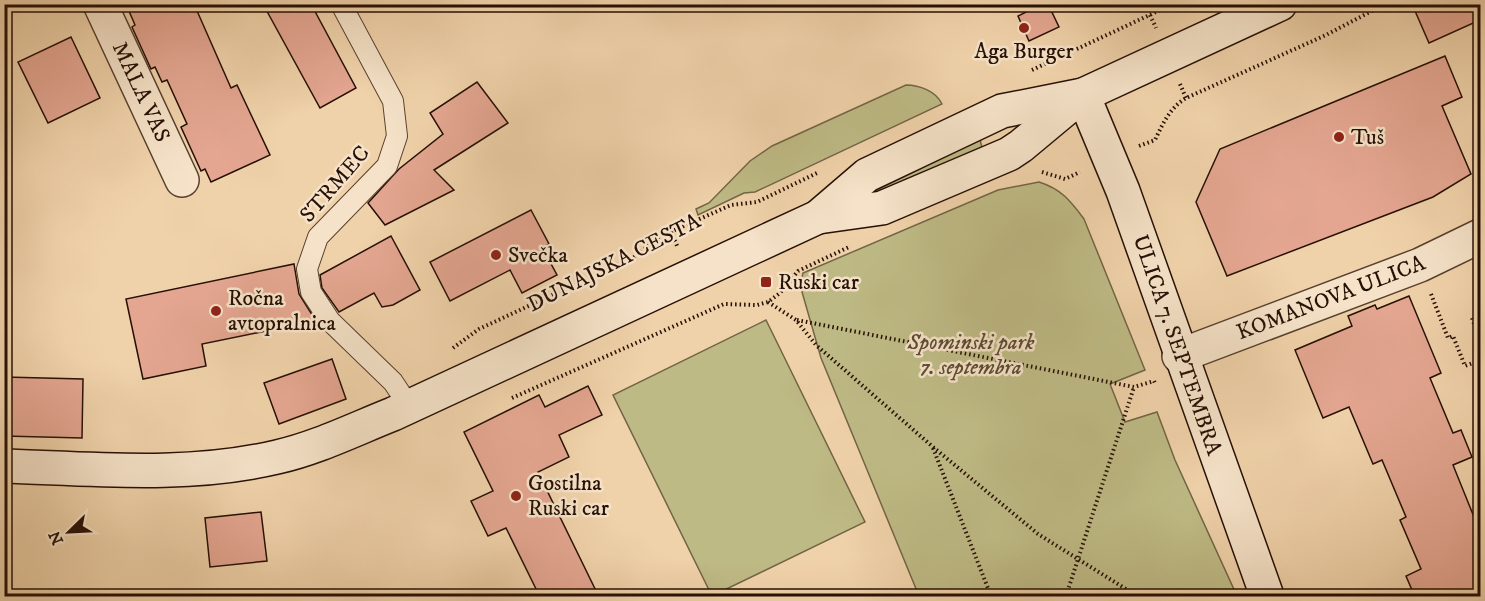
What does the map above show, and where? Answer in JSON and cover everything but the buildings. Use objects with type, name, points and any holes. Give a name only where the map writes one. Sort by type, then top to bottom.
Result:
[{"type":"main road","name":"MALA VAS","points":[[100,4],[182,180]]},
{"type":"main road","name":"DUNAJSKA CESTA","points":[[4,466],[167,470],[221,467],[279,456],[326,442],[818,217],[882,208],[1009,154],[1021,147],[1083,95],[1280,4]]},
{"type":"main road","name":"ULICA 7. SEPTEMBRA","points":[[1083,95],[1115,169],[1179,356],[1267,597]]},
{"type":"main road","name":"KOMANOVA ULICA","points":[[1179,356],[1420,265],[1480,236]]},
{"type":"lane","name":"STRMEC","points":[[341,4],[393,101],[397,136],[387,166],[318,237],[307,269],[311,292],[330,321],[393,382],[409,406]]},
{"type":"path","points":[[1024,74],[1173,4]]},
{"type":"path","points":[[1148,143],[1155,140],[1164,120],[1177,104],[1186,98],[1326,35],[1385,4]]},
{"type":"path","name":"DUNAJSKA CESTA","points":[[451,350],[479,329],[634,257],[659,237],[731,205],[757,202],[819,171]]},
{"type":"path","points":[[1035,172],[1043,171],[1065,179],[1071,176]]},
{"type":"path","points":[[671,232],[678,248]]},
{"type":"path","points":[[506,400],[549,384],[724,304],[757,305],[768,302],[798,271],[858,243]]},
{"type":"path","points":[[1420,265],[1448,338],[1453,336],[1465,366],[1480,360]]},
{"type":"path","points":[[768,302],[796,320],[816,345],[933,447],[1038,534],[1137,597]]},
{"type":"path","points":[[1472,318],[1480,341]]},
{"type":"path","points":[[796,320],[1134,387],[1066,597]]},
{"type":"path","points":[[933,447],[991,597]]},
{"type":"green space","points":[[906,85],[927,90],[942,104],[755,192],[744,193],[698,215],[696,209],[709,203],[750,161],[772,146]]},
{"type":"green space","points":[[980,139],[982,148],[876,193],[875,191]]},
{"type":"green space","name":"Spominski park 7. septembra","points":[[1039,182],[1064,196],[1084,219],[1145,370],[1110,384],[1125,422],[1157,412],[1175,460],[1237,596],[919,596],[821,358],[800,285],[803,273],[998,190]]},
{"type":"green space","points":[[766,320],[865,522],[712,596],[613,395]]},
{"type":"place","name":"Aga Burger","points":[[1024,28]]},
{"type":"place","name":"Tuš","points":[[1339,137]]},
{"type":"place","name":"Svečka","points":[[496,255]]},
{"type":"place","name":"Ruski car","points":[[766,282]]},
{"type":"place","name":"Ročna avtopralnica","points":[[216,311]]},
{"type":"place","name":"Gostilna Ruski car","points":[[516,496]]}]
